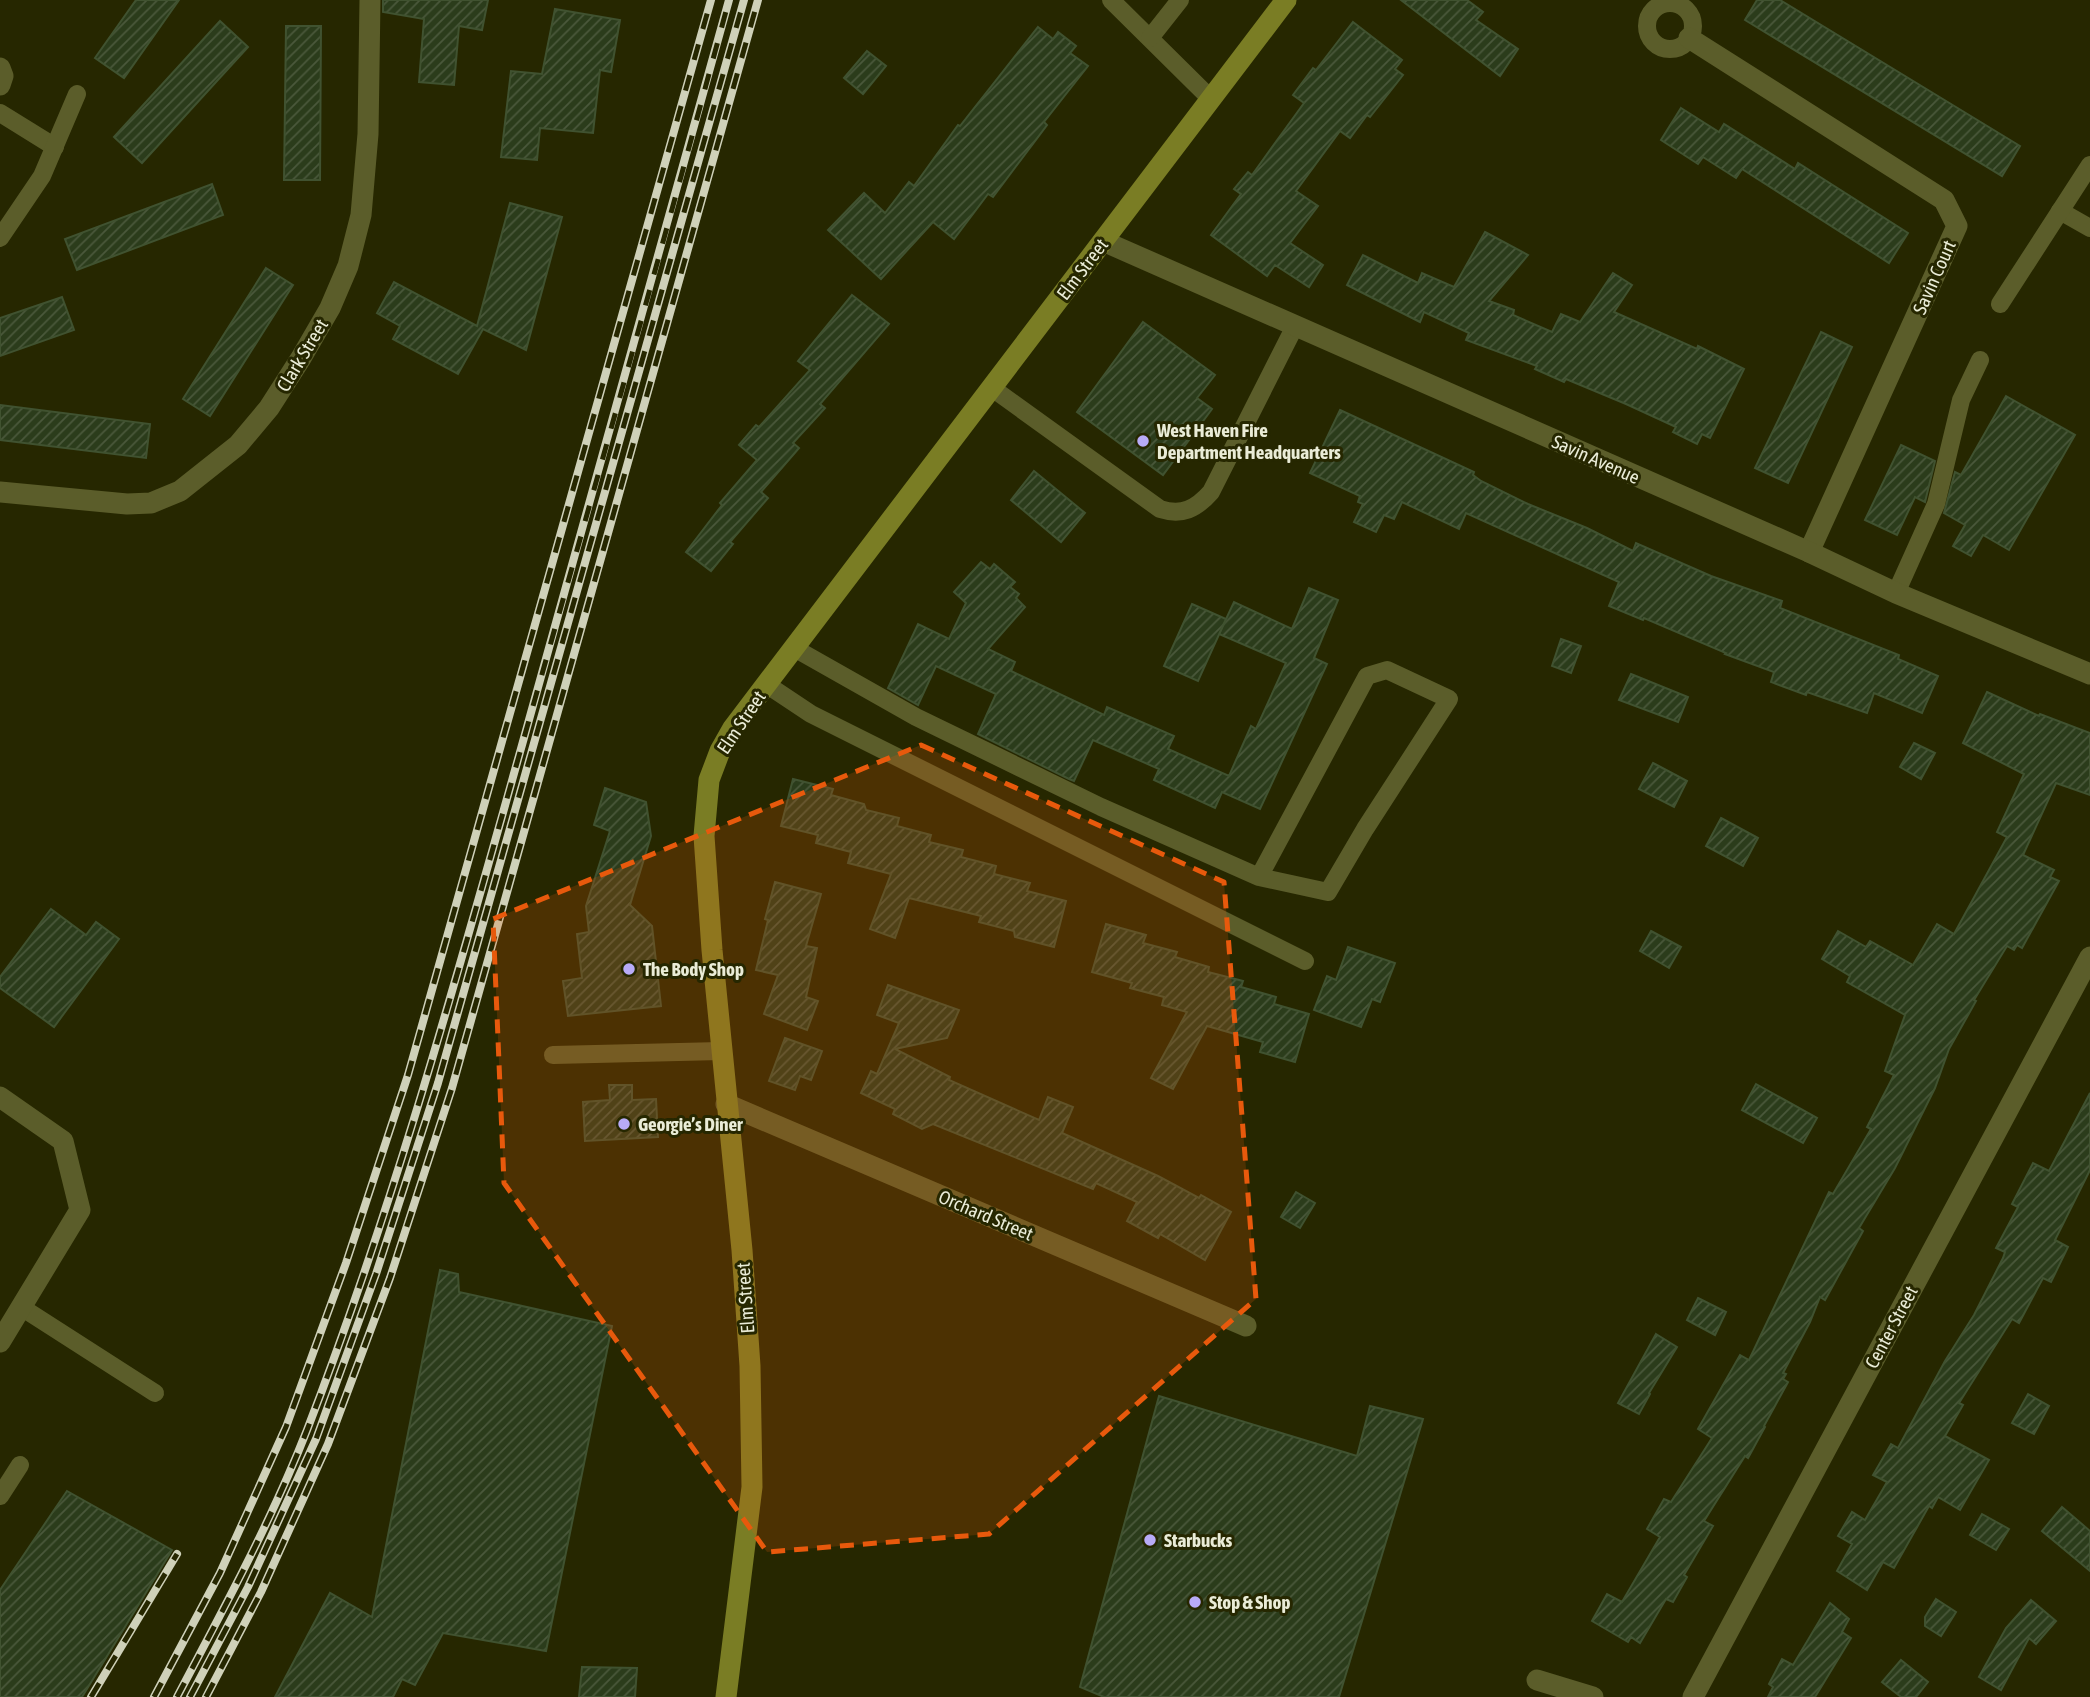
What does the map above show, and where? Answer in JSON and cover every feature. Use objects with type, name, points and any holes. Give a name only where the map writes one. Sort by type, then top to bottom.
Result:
[{"type":"main road","name":"Elm Street","points":[[726,1697],[752,1487],[750,1366],[704,836],[709,780],[720,751],[733,728],[1286,0]]},
{"type":"street","name":"Clark Street","points":[[0,492],[127,504],[151,503],[180,491],[238,445],[269,408],[330,308],[348,266],[361,215],[368,134],[370,0]]},
{"type":"street","name":"Savin Court","points":[[1689,38],[1944,200],[1957,226],[1809,552]]},
{"type":"street","points":[[0,68],[3,76],[0,85]]},
{"type":"street","name":"Savin Avenue","points":[[1103,241],[1809,552],[1896,593],[2090,674]]},
{"type":"street","name":"Center Street","points":[[1693,1697],[2090,957]]},
{"type":"street","points":[[0,1097],[63,1141],[80,1210],[0,1342]]},
{"type":"street","name":"Orchard Street","points":[[726,1104],[1246,1326]]},
{"type":"street","points":[[1537,1680],[1592,1697]]},
{"type":"lane","points":[[1111,0],[1211,99]]},
{"type":"lane","points":[[1150,38],[1180,0]]},
{"type":"lane","points":[[0,238],[42,176],[77,94]]},
{"type":"lane","points":[[0,113],[55,147]]},
{"type":"lane","points":[[2000,304],[2090,165]]},
{"type":"lane","points":[[2060,211],[2090,228]]},
{"type":"lane","points":[[992,388],[1160,509],[1170,512],[1192,510],[1211,492],[1295,326]]},
{"type":"lane","points":[[1896,593],[1937,504],[1961,400],[1980,360]]},
{"type":"lane","points":[[794,648],[916,717],[1113,813],[1259,877],[1328,892],[1365,829],[1449,699],[1387,670],[1367,676],[1259,877]]},
{"type":"lane","points":[[766,684],[811,714],[1305,961]]},
{"type":"lane","points":[[553,1055],[721,1051]]},
{"type":"lane","points":[[21,1307],[155,1393]]},
{"type":"lane","points":[[0,1496],[20,1465]]},
{"type":"highlighted area","points":[[921,745],[1224,882],[1256,1299],[989,1534],[767,1552],[504,1183],[493,919]]},
{"type":"building","points":[[136,0],[179,0],[124,78],[95,58]]},
{"type":"building","points":[[383,0],[488,0],[482,30],[459,26],[454,85],[419,82],[424,19],[383,12]]},
{"type":"building","points":[[1401,0],[1467,0],[1483,12],[1476,20],[1518,49],[1500,76]]},
{"type":"building","points":[[1757,0],[1780,0],[2020,146],[2002,176],[1745,20]]},
{"type":"building","points":[[555,9],[620,20],[611,72],[600,70],[593,133],[540,128],[537,160],[501,157],[511,71],[542,74]]},
{"type":"building","points":[[220,21],[248,47],[142,163],[114,137]]},
{"type":"building","points":[[1353,22],[1402,60],[1395,69],[1403,75],[1350,138],[1340,131],[1296,191],[1318,206],[1290,243],[1323,265],[1309,287],[1275,265],[1267,276],[1211,235],[1241,194],[1234,189],[1248,172],[1252,175],[1304,103],[1293,95]]},
{"type":"building","points":[[286,26],[321,26],[320,180],[284,180]]},
{"type":"building","points":[[1038,27],[1053,39],[1058,32],[1076,46],[1070,53],[1088,66],[1044,122],[1047,125],[993,197],[988,194],[954,239],[933,222],[881,279],[828,230],[864,193],[885,213],[909,182],[914,186],[958,125],[960,126]]},
{"type":"building","points":[[867,51],[886,66],[863,94],[844,78]]},
{"type":"building","points":[[1681,108],[1719,132],[1724,124],[1795,169],[1798,163],[1908,233],[1889,263],[1742,169],[1736,178],[1703,157],[1698,164],[1661,140]]},
{"type":"building","points":[[212,184],[223,215],[77,270],[65,239]]},
{"type":"building","points":[[510,203],[562,217],[526,350],[483,329],[458,374],[393,339],[400,326],[377,313],[394,282],[477,326]]},
{"type":"building","points":[[1485,232],[1528,255],[1489,301],[1514,310],[1513,315],[1552,332],[1561,314],[1580,322],[1613,273],[1632,285],[1614,312],[1697,349],[1698,346],[1744,369],[1710,438],[1702,434],[1697,444],[1673,432],[1676,427],[1626,404],[1566,379],[1564,382],[1535,369],[1537,366],[1466,340],[1469,333],[1424,312],[1420,322],[1347,285],[1363,255],[1418,283],[1422,273],[1454,287]]},
{"type":"building","points":[[266,268],[293,285],[210,416],[183,399]]},
{"type":"building","points":[[852,295],[889,324],[820,404],[825,408],[793,443],[799,448],[761,492],[768,498],[730,542],[733,544],[711,571],[686,552],[722,505],[720,503],[757,460],[739,445],[756,425],[759,427],[810,370],[798,361]]},
{"type":"building","points":[[62,297],[74,330],[0,356],[0,318]]},
{"type":"building","points":[[1143,322],[1215,375],[1197,398],[1212,409],[1163,475],[1077,412]]},
{"type":"building","points":[[1821,332],[1852,347],[1788,483],[1755,468]]},
{"type":"building","points":[[2006,396],[2075,435],[2009,550],[1983,535],[1971,556],[1953,546],[1965,525],[1944,513],[1955,472],[1961,475]]},
{"type":"building","points":[[0,405],[150,424],[146,458],[0,440]]},
{"type":"building","points":[[1340,410],[1474,472],[1473,475],[1481,481],[1528,504],[1587,528],[1633,551],[1636,543],[1711,576],[1782,601],[1780,608],[1899,655],[1898,659],[1938,676],[1922,713],[1874,693],[1867,713],[1771,682],[1774,672],[1609,606],[1619,582],[1466,513],[1459,529],[1402,502],[1394,519],[1384,515],[1376,532],[1354,522],[1363,504],[1358,502],[1360,496],[1310,473]]},
{"type":"building","points":[[1901,445],[1935,461],[1925,502],[1915,497],[1897,535],[1865,520]]},
{"type":"building","points":[[1034,471],[1085,513],[1061,542],[1011,500]]},
{"type":"building","points":[[981,562],[990,569],[994,564],[1015,582],[1010,587],[1019,594],[1016,598],[1025,607],[988,649],[1015,662],[1011,671],[1104,715],[1107,707],[1174,736],[1168,749],[1229,776],[1251,726],[1256,729],[1286,663],[1219,634],[1234,602],[1292,629],[1309,588],[1338,600],[1314,658],[1327,664],[1260,809],[1222,792],[1215,808],[1154,780],[1159,769],[1093,740],[1074,781],[1069,779],[978,734],[996,694],[936,666],[918,705],[888,688],[918,624],[949,639],[966,603],[954,592]]},
{"type":"building","points":[[1192,604],[1226,619],[1198,681],[1164,666]]},
{"type":"building","points":[[1561,639],[1581,646],[1571,673],[1552,666]]},
{"type":"building","points":[[1631,674],[1688,697],[1678,722],[1619,700]]},
{"type":"building","points":[[1987,692],[2039,716],[2040,714],[2090,733],[2090,795],[2056,783],[2023,855],[2054,870],[2050,877],[2059,881],[2022,948],[2017,945],[2014,950],[2007,946],[1974,1000],[1976,1001],[1949,1049],[1935,1088],[1895,1168],[1859,1228],[1863,1231],[1825,1300],[1820,1297],[1783,1373],[1786,1374],[1783,1379],[1788,1382],[1765,1427],[1748,1458],[1745,1456],[1704,1521],[1713,1526],[1684,1575],[1687,1577],[1673,1602],[1666,1599],[1640,1643],[1631,1637],[1628,1642],[1592,1621],[1607,1594],[1622,1602],[1660,1537],[1647,1529],[1664,1499],[1671,1502],[1712,1438],[1698,1429],[1740,1355],[1749,1360],[1829,1192],[1833,1194],[1871,1129],[1867,1127],[1894,1075],[1885,1071],[1905,1015],[1847,982],[1850,976],[1822,959],[1838,931],[1866,947],[1870,941],[1913,965],[1937,924],[1954,934],[2007,837],[1997,832],[2024,774],[1963,743]]},
{"type":"building","points":[[1914,743],[1935,753],[1921,779],[1900,767]]},
{"type":"building","points":[[1653,763],[1687,781],[1674,807],[1639,789]]},
{"type":"building","points":[[793,779],[833,789],[831,795],[864,804],[866,810],[899,818],[897,826],[931,835],[929,842],[963,850],[961,857],[996,866],[994,874],[1030,883],[1027,891],[1066,901],[1054,947],[1015,937],[1014,931],[979,922],[981,916],[909,898],[895,938],[870,929],[891,874],[848,863],[851,852],[816,843],[818,835],[781,826]]},
{"type":"building","points":[[605,788],[646,802],[651,836],[630,905],[652,926],[661,1006],[568,1016],[563,981],[582,978],[577,934],[589,932],[586,906],[610,831],[594,825]]},
{"type":"building","points":[[1721,818],[1758,838],[1743,866],[1706,846]]},
{"type":"building","points":[[775,882],[821,894],[806,946],[817,948],[806,997],[818,1001],[807,1030],[764,1014],[778,975],[756,970]]},
{"type":"building","points":[[51,909],[86,935],[96,922],[119,939],[54,1027],[0,988],[0,977]]},
{"type":"building","points":[[1106,924],[1146,935],[1143,943],[1177,952],[1175,957],[1209,967],[1208,972],[1243,981],[1241,987],[1276,997],[1274,1004],[1309,1014],[1295,1062],[1260,1052],[1263,1042],[1207,1026],[1173,1089],[1151,1078],[1187,1012],[1162,1005],[1164,997],[1130,988],[1132,983],[1092,972]]},
{"type":"building","points":[[1651,931],[1681,947],[1669,968],[1640,951]]},
{"type":"building","points":[[1348,947],[1395,963],[1380,1002],[1372,999],[1361,1027],[1314,1010],[1327,976],[1336,980]]},
{"type":"building","points":[[888,985],[959,1010],[947,1038],[895,1049],[950,1077],[949,1080],[1039,1120],[1048,1097],[1073,1107],[1062,1133],[1158,1176],[1199,1198],[1201,1195],[1231,1212],[1205,1260],[1160,1234],[1158,1238],[1127,1221],[1137,1202],[1096,1183],[1093,1189],[933,1124],[922,1129],[893,1114],[895,1109],[861,1093],[871,1071],[877,1074],[899,1023],[877,1015]]},
{"type":"building","points":[[785,1038],[822,1051],[811,1080],[800,1076],[795,1090],[769,1081]]},
{"type":"building","points":[[1756,1084],[1817,1118],[1803,1143],[1742,1110]]},
{"type":"building","points":[[609,1085],[632,1085],[632,1100],[656,1099],[658,1137],[585,1141],[583,1102],[610,1100]]},
{"type":"building","points":[[2090,1093],[2090,1170],[2055,1240],[2068,1247],[2051,1282],[2043,1278],[2019,1323],[2012,1319],[1959,1403],[1963,1405],[1945,1436],[1989,1460],[1960,1510],[1938,1497],[1932,1508],[1929,1506],[1894,1568],[1883,1562],[1867,1590],[1837,1571],[1852,1544],[1838,1536],[1852,1512],[1865,1520],[1887,1482],[1873,1475],[1891,1444],[1898,1448],[1945,1361],[1974,1315],[2003,1258],[2005,1252],[1996,1248],[2018,1207],[2012,1204],[2033,1163],[2049,1171]]},
{"type":"building","points":[[1296,1192],[1315,1203],[1300,1228],[1281,1217]]},
{"type":"building","points":[[440,1270],[458,1274],[459,1292],[612,1326],[546,1651],[443,1633],[415,1685],[402,1679],[393,1697],[275,1697],[330,1593],[372,1617]]},
{"type":"building","points":[[1698,1298],[1726,1312],[1715,1335],[1687,1320]]},
{"type":"building","points":[[1656,1334],[1677,1347],[1639,1414],[1618,1403]]},
{"type":"building","points":[[2028,1394],[2049,1406],[2034,1434],[2012,1423]]},
{"type":"building","points":[[1159,1396],[1357,1456],[1370,1406],[1423,1419],[1339,1697],[1104,1697],[1080,1687]]},
{"type":"building","points":[[67,1491],[172,1550],[82,1697],[0,1697],[0,1590]]},
{"type":"building","points":[[2062,1507],[2090,1531],[2090,1571],[2042,1531]]},
{"type":"building","points":[[1982,1514],[2009,1529],[1996,1550],[1970,1535]]},
{"type":"building","points":[[1936,1599],[1956,1612],[1941,1636],[1925,1626],[1925,1617]]},
{"type":"building","points":[[2031,1600],[2056,1621],[2036,1644],[2029,1638],[2001,1690],[1979,1677],[2006,1628]]},
{"type":"building","points":[[1830,1603],[1849,1619],[1842,1632],[1851,1638],[1815,1697],[1768,1697],[1773,1687],[1769,1684],[1782,1659],[1793,1665]]},
{"type":"building","points":[[1901,1660],[1928,1682],[1916,1697],[1901,1697],[1882,1682]]},
{"type":"building","points":[[582,1667],[637,1668],[635,1697],[579,1697]]},
{"type":"railway","points":[[154,1697],[220,1573],[286,1427],[346,1263],[408,1075],[711,0]]},
{"type":"railway","points":[[177,1697],[246,1565],[293,1464],[339,1346],[396,1176],[473,918],[729,0]]},
{"type":"railway","points":[[190,1697],[248,1587],[316,1439],[376,1274],[438,1083],[744,0]]},
{"type":"railway","points":[[206,1697],[261,1592],[328,1444],[390,1278],[452,1088],[758,0]]},
{"type":"railway","points":[[91,1697],[177,1554]]},
{"type":"place","name":"West Haven Fire Department Headquarters","points":[[1143,441]]},
{"type":"place","name":"The Body Shop","points":[[629,969]]},
{"type":"place","name":"Georgie’s Diner","points":[[624,1124]]},
{"type":"place","name":"Starbucks","points":[[1150,1540]]},
{"type":"place","name":"Stop & Shop","points":[[1195,1602]]}]
